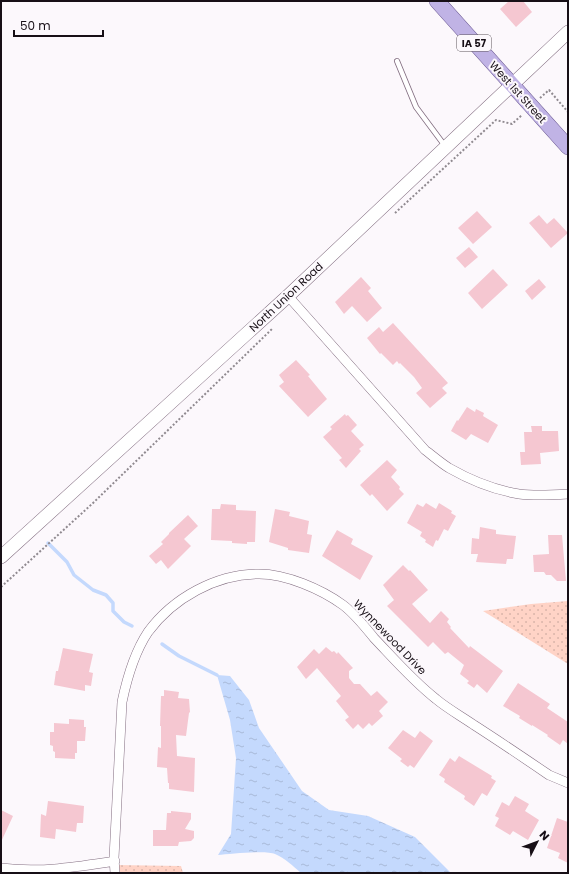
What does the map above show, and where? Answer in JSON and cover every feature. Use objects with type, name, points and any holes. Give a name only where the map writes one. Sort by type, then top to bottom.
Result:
[{"type":"main road","name":"West 1st Street","points":[[437,1],[568,147]]},
{"type":"main road","name":"North Union Road","points":[[1,557],[288,296],[568,32]]},
{"type":"street","points":[[288,296],[425,450],[448,468],[496,488],[519,494],[568,494]]},
{"type":"street","name":"Wynnewood Drive","points":[[115,873],[122,702],[127,679],[136,654],[157,621],[179,601],[220,580],[238,575],[260,574],[300,583],[321,592],[343,606],[361,623],[413,679],[437,700],[549,775],[568,783]]},
{"type":"street","points":[[1,868],[18,870],[48,869],[75,867],[115,861]]},
{"type":"lane","points":[[397,61],[416,107],[446,147]]},
{"type":"path","points":[[549,90],[568,112]]},
{"type":"path","points":[[390,218],[496,120],[512,124]]},
{"type":"path","points":[[1,587],[92,504],[277,324]]},
{"type":"shaded area","points":[[568,601],[568,664],[483,611],[531,604]]},
{"type":"shaded area","points":[[115,865],[181,866],[183,873],[115,873]]},
{"type":"water","points":[[217,675],[230,676],[249,700],[259,728],[302,791],[329,810],[368,816],[415,837],[451,873],[301,873],[289,862],[275,854],[264,852],[218,855],[231,834],[236,758],[230,720]]},
{"type":"building","points":[[509,1],[523,1],[532,12],[516,27],[500,9]]},
{"type":"building","points":[[477,211],[492,227],[473,244],[458,228]]},
{"type":"building","points":[[539,215],[547,224],[554,218],[568,233],[551,248],[529,223]]},
{"type":"building","points":[[469,247],[478,257],[465,268],[456,258]]},
{"type":"building","points":[[493,269],[508,285],[482,309],[468,293]]},
{"type":"building","points":[[361,277],[371,288],[368,291],[382,308],[367,322],[352,306],[344,314],[335,302]]},
{"type":"building","points":[[539,279],[546,287],[532,300],[525,291]]},
{"type":"building","points":[[393,323],[448,383],[442,388],[447,393],[430,408],[416,393],[422,388],[414,377],[397,361],[393,365],[381,353],[380,354],[367,338],[379,327],[383,332]]},
{"type":"building","points":[[296,360],[310,375],[308,376],[327,399],[308,417],[279,386],[284,382],[279,375]]},
{"type":"building","points":[[467,407],[475,412],[476,409],[484,413],[483,416],[498,425],[488,443],[471,434],[466,440],[451,431]]},
{"type":"building","points":[[345,414],[346,416],[348,415],[357,425],[351,431],[364,445],[359,449],[361,451],[346,468],[339,460],[342,458],[323,437],[332,429],[330,427]]},
{"type":"building","points":[[531,426],[542,426],[542,431],[558,431],[559,451],[540,453],[541,464],[521,465],[520,452],[525,452],[524,432],[532,432]]},
{"type":"building","points":[[387,460],[397,470],[391,477],[404,494],[387,511],[372,494],[370,496],[360,485]]},
{"type":"building","points":[[426,503],[436,509],[439,503],[452,511],[451,513],[456,516],[448,531],[444,529],[433,547],[425,542],[426,540],[420,536],[422,532],[407,523],[417,504],[423,507]]},
{"type":"building","points":[[221,504],[236,505],[236,510],[256,511],[255,542],[247,542],[247,544],[232,543],[232,541],[211,540],[212,509],[220,509]]},
{"type":"building","points":[[275,509],[290,512],[289,516],[309,521],[307,534],[312,535],[309,553],[288,550],[288,548],[269,542]]},
{"type":"building","points":[[188,515],[198,526],[184,539],[191,546],[168,569],[161,560],[156,564],[149,556],[163,544],[161,542]]},
{"type":"building","points":[[480,527],[496,530],[496,534],[516,536],[513,559],[507,559],[506,564],[476,562],[478,554],[471,554],[472,538],[479,539]]},
{"type":"building","points":[[337,530],[353,539],[351,544],[373,556],[360,580],[322,556]]},
{"type":"building","points":[[548,535],[562,535],[566,581],[557,581],[551,575],[546,575],[544,572],[534,572],[533,555],[549,554]]},
{"type":"building","points":[[403,565],[409,571],[410,570],[428,590],[412,604],[430,623],[441,611],[449,619],[447,622],[451,627],[450,628],[469,648],[470,646],[503,671],[487,693],[477,684],[474,688],[467,683],[469,681],[460,674],[464,665],[448,652],[445,654],[433,642],[428,647],[387,606],[394,600],[383,585]]},
{"type":"building","points":[[326,647],[332,652],[334,651],[337,654],[338,652],[353,668],[349,671],[349,678],[354,684],[360,684],[371,696],[377,691],[388,702],[379,711],[383,716],[372,726],[369,723],[363,729],[358,724],[353,729],[345,720],[349,717],[336,701],[341,696],[317,668],[306,679],[297,667],[314,649],[319,654]]},
{"type":"building","points":[[63,648],[93,654],[89,672],[93,673],[91,686],[85,685],[85,691],[54,685],[56,671],[58,671]]},
{"type":"building","points":[[518,683],[550,704],[547,708],[568,722],[568,744],[563,740],[560,745],[547,736],[548,735],[519,718],[520,716],[503,706]]},
{"type":"building","points":[[164,690],[179,692],[178,698],[189,699],[190,712],[186,736],[176,735],[177,756],[195,758],[194,792],[169,789],[167,768],[157,767],[158,747],[161,748],[161,696],[164,696]]},
{"type":"building","points":[[69,719],[84,720],[84,727],[86,727],[85,741],[77,741],[77,753],[75,753],[75,759],[55,758],[53,746],[50,745],[50,732],[54,732],[54,723],[69,724]]},
{"type":"building","points":[[403,730],[415,738],[420,731],[433,741],[414,768],[410,765],[408,767],[400,761],[402,759],[388,748]]},
{"type":"building","points":[[459,756],[492,776],[491,778],[496,781],[487,796],[482,793],[474,806],[464,799],[465,796],[444,782],[445,779],[439,775],[450,758],[455,762]]},
{"type":"building","points":[[515,796],[529,804],[525,811],[539,820],[528,840],[513,831],[510,835],[495,826],[499,818],[495,816],[502,802],[509,806]]},
{"type":"building","points":[[48,801],[84,806],[83,823],[77,823],[76,832],[56,829],[55,839],[40,837],[41,814],[46,816]]},
{"type":"building","points":[[1,810],[13,816],[1,842]]},
{"type":"building","points":[[171,811],[191,813],[191,819],[185,829],[194,831],[194,838],[191,841],[179,842],[178,846],[153,846],[153,830],[166,830],[167,813],[171,813]]},
{"type":"building","points":[[557,818],[568,822],[568,863],[558,858],[560,853],[547,848]]},
{"type":"waterway","points":[[48,543],[67,562],[74,575],[93,590],[106,595],[113,603],[113,611],[124,622],[132,626]]},
{"type":"waterway","points":[[162,644],[179,656],[217,675]]}]
